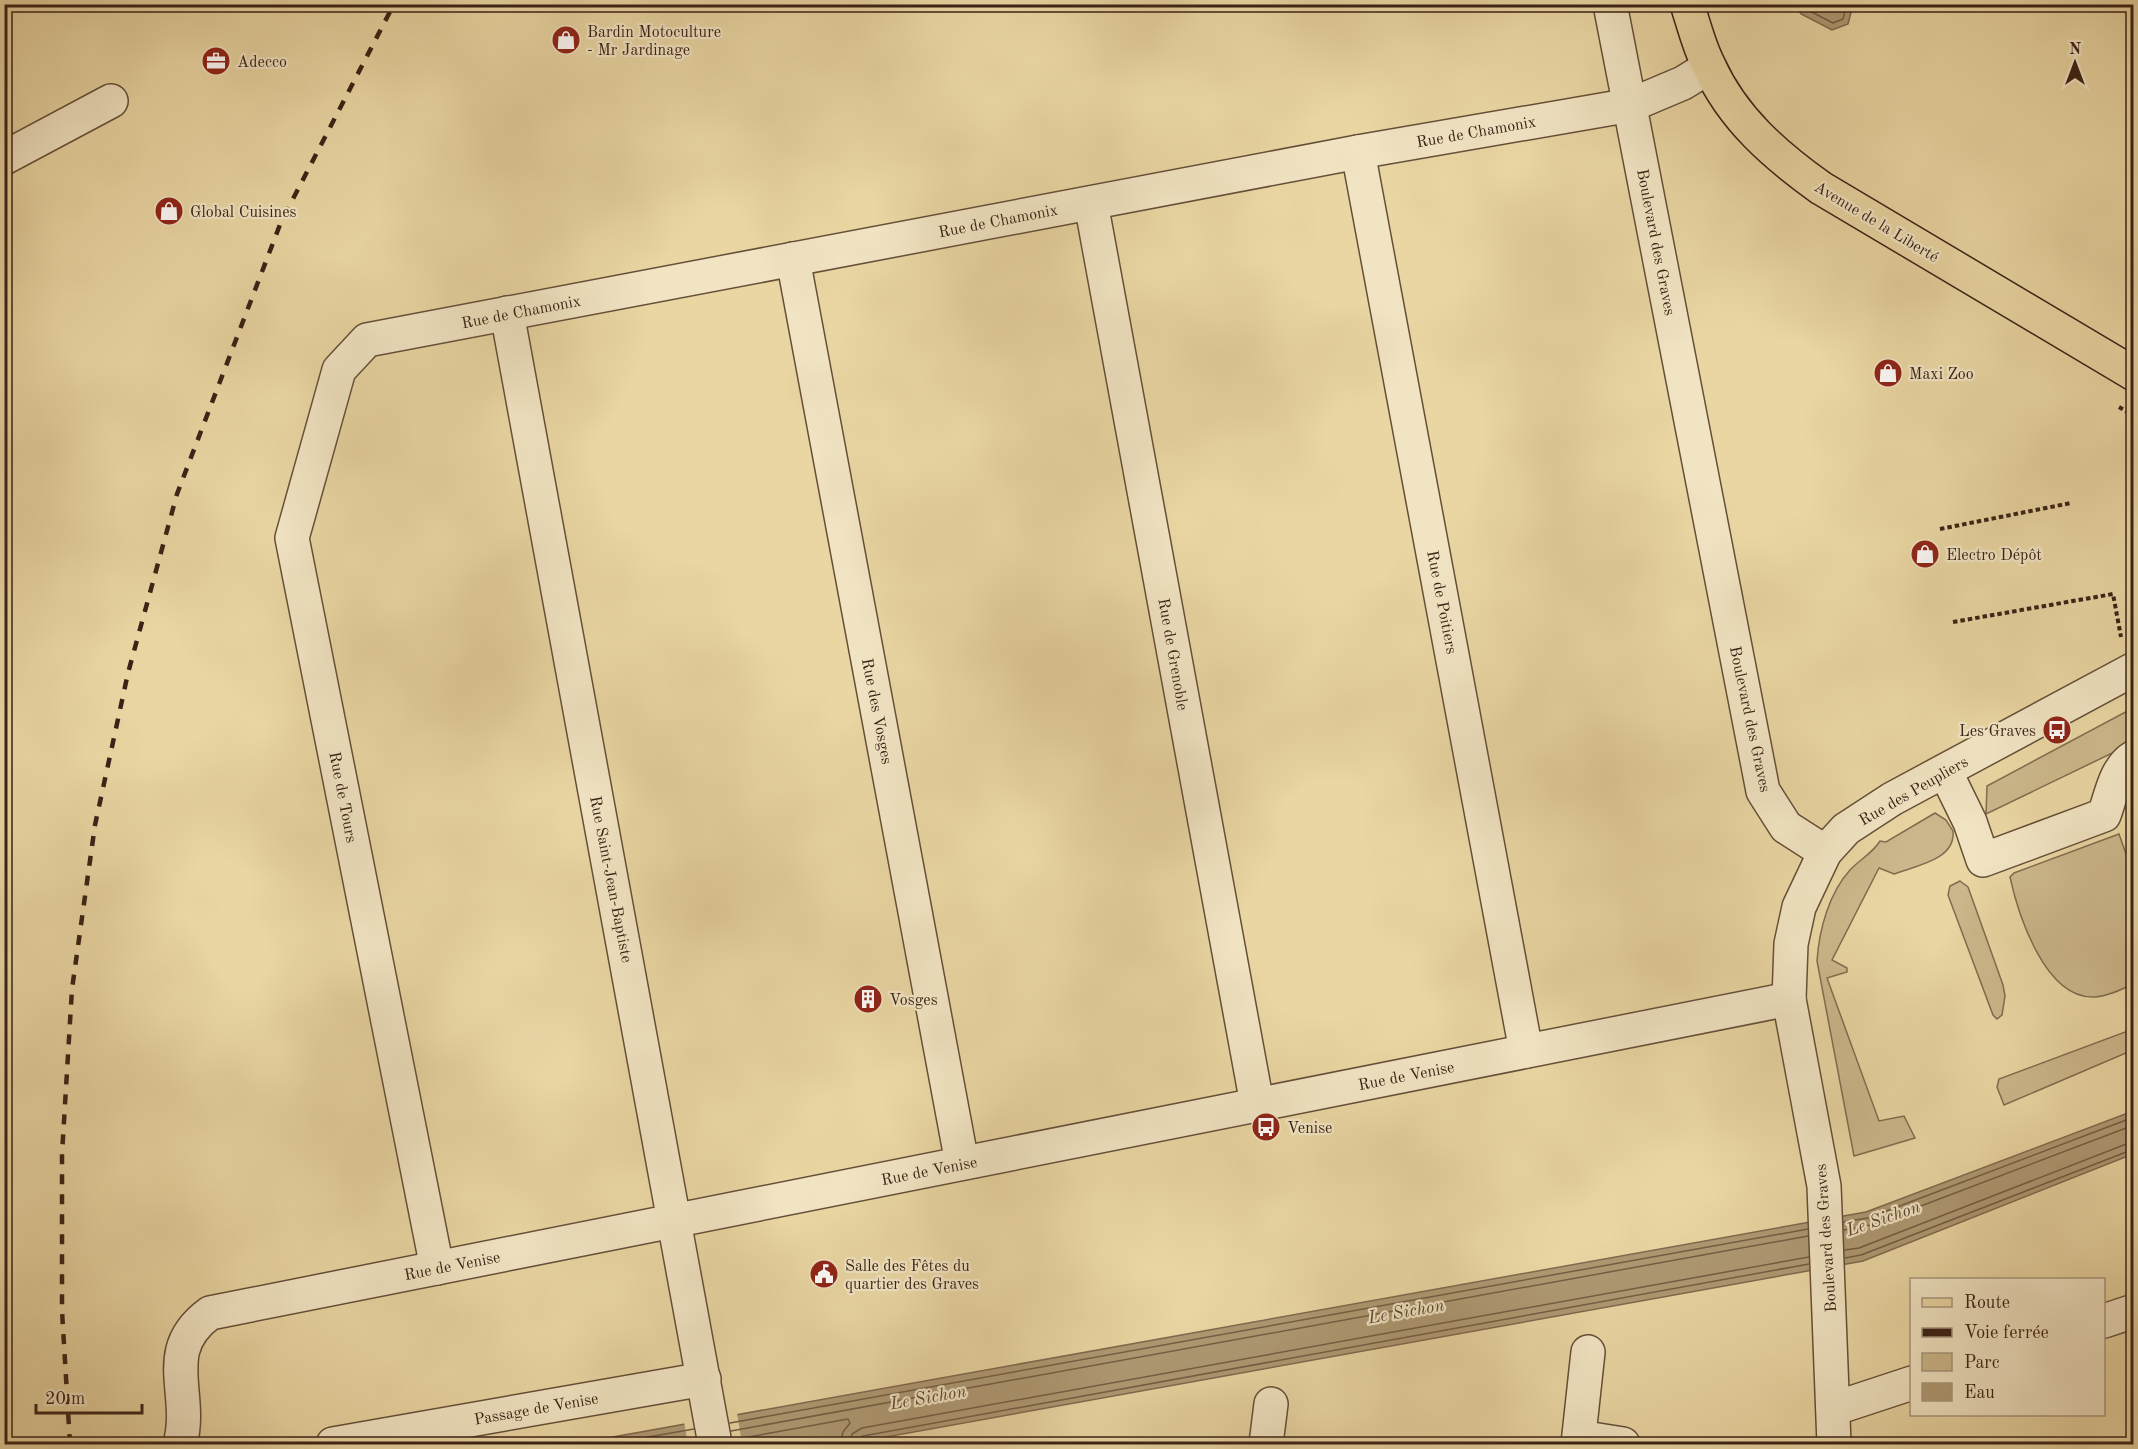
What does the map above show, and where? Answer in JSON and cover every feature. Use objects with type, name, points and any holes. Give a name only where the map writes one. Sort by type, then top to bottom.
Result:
[{"type":"main road","name":"Avenue de la Liberté","points":[[1687,4],[1709,66],[1739,116],[1778,157],[1813,182],[2133,374]]},
{"type":"street","name":"Boulevard des Graves","points":[[1610,4],[1763,791],[1786,827],[1825,852],[1799,907],[1791,944],[1789,999],[1824,1186],[1831,1318],[1834,1444]]},
{"type":"street","name":"Rue de Chamonix","points":[[367,340],[1358,152],[1631,105],[1683,83],[1709,66]]},
{"type":"street","points":[[4,158],[111,102]]},
{"type":"street","name":"Rue de Poitiers","points":[[1358,152],[1526,1051]]},
{"type":"street","name":"Rue de Grenoble","points":[[1091,203],[1257,1104]]},
{"type":"street","name":"Rue des Vosges","points":[[793,259],[962,1163]]},
{"type":"street","name":"Rue Saint-Jean-Baptiste","points":[[507,313],[676,1221],[715,1444]]},
{"type":"street","name":"Rue de Tours","points":[[367,340],[339,370],[292,538],[437,1268]]},
{"type":"street","name":"Rue des Peupliers","points":[[1825,852],[1846,829],[1892,799],[1945,771],[2128,656]]},
{"type":"street","points":[[1945,771],[1970,822],[1983,860],[2104,815],[2125,767]]},
{"type":"street","name":"Rue de Venise","points":[[180,1444],[185,1423],[181,1366],[183,1342],[194,1324],[210,1313],[1789,999]]},
{"type":"street","points":[[2105,1320],[2133,1311]]},
{"type":"street","points":[[1588,1352],[1578,1441],[1623,1444]]},
{"type":"street","name":"Passage de Venise","points":[[333,1444],[704,1379]]},
{"type":"street","points":[[1833,1409],[1910,1383]]},
{"type":"street","points":[[1266,1444],[1271,1404]]},
{"type":"path","points":[[1940,529],[2071,503]]},
{"type":"path","points":[[1953,622],[2113,594],[2128,656]]},
{"type":"green space","points":[[2133,708],[2133,743],[1986,814],[1987,786]]},
{"type":"green space","points":[[1935,813],[1946,820],[1953,831],[1948,849],[1923,865],[1894,874],[1879,868],[1832,960],[1847,968],[1847,972],[1827,978],[1879,1121],[1904,1116],[1915,1138],[1854,1156],[1817,961],[1820,937],[1826,912],[1836,890],[1854,866],[1880,841],[1886,842]]},
{"type":"green space","points":[[2119,834],[2133,874],[2133,984],[2099,997],[2077,994],[2061,984],[2048,970],[2037,952],[2027,932],[2010,877],[2014,873]]},
{"type":"green space","points":[[1960,881],[1968,887],[2003,985],[2005,996],[2002,1015],[1997,1019],[1993,1015],[1948,895],[1950,886]]},
{"type":"green space","points":[[2133,1029],[2133,1050],[2004,1105],[1997,1087],[1999,1079]]},
{"type":"water","points":[[1853,4],[1848,24],[1832,30],[1801,14],[1795,5]]},
{"type":"water","name":"Le Sichon","points":[[2133,1111],[2133,1154],[1863,1261],[847,1444],[574,1444],[1866,1212]]},
{"type":"pier","points":[[737,1413],[742,1444],[688,1444],[684,1422]]},
{"type":"railway","points":[[70,1444],[62,1311],[62,1154],[72,989],[95,825],[128,673],[177,494],[281,222],[394,4]]},
{"type":"place","name":"Bardin Motoculture - Mr Jardinage","points":[[566,40]]},
{"type":"place","name":"Adecco","points":[[216,61]]},
{"type":"place","name":"Global Cuisines","points":[[169,211]]},
{"type":"place","name":"Maxi Zoo","points":[[1888,373]]},
{"type":"place","name":"Electro Dépôt","points":[[1925,554]]},
{"type":"place","name":"Les Graves","points":[[2057,730]]},
{"type":"place","name":"Vosges","points":[[868,999]]},
{"type":"place","name":"Venise","points":[[1266,1127]]},
{"type":"place","name":"Salle des Fêtes du quartier des Graves","points":[[824,1274]]}]
